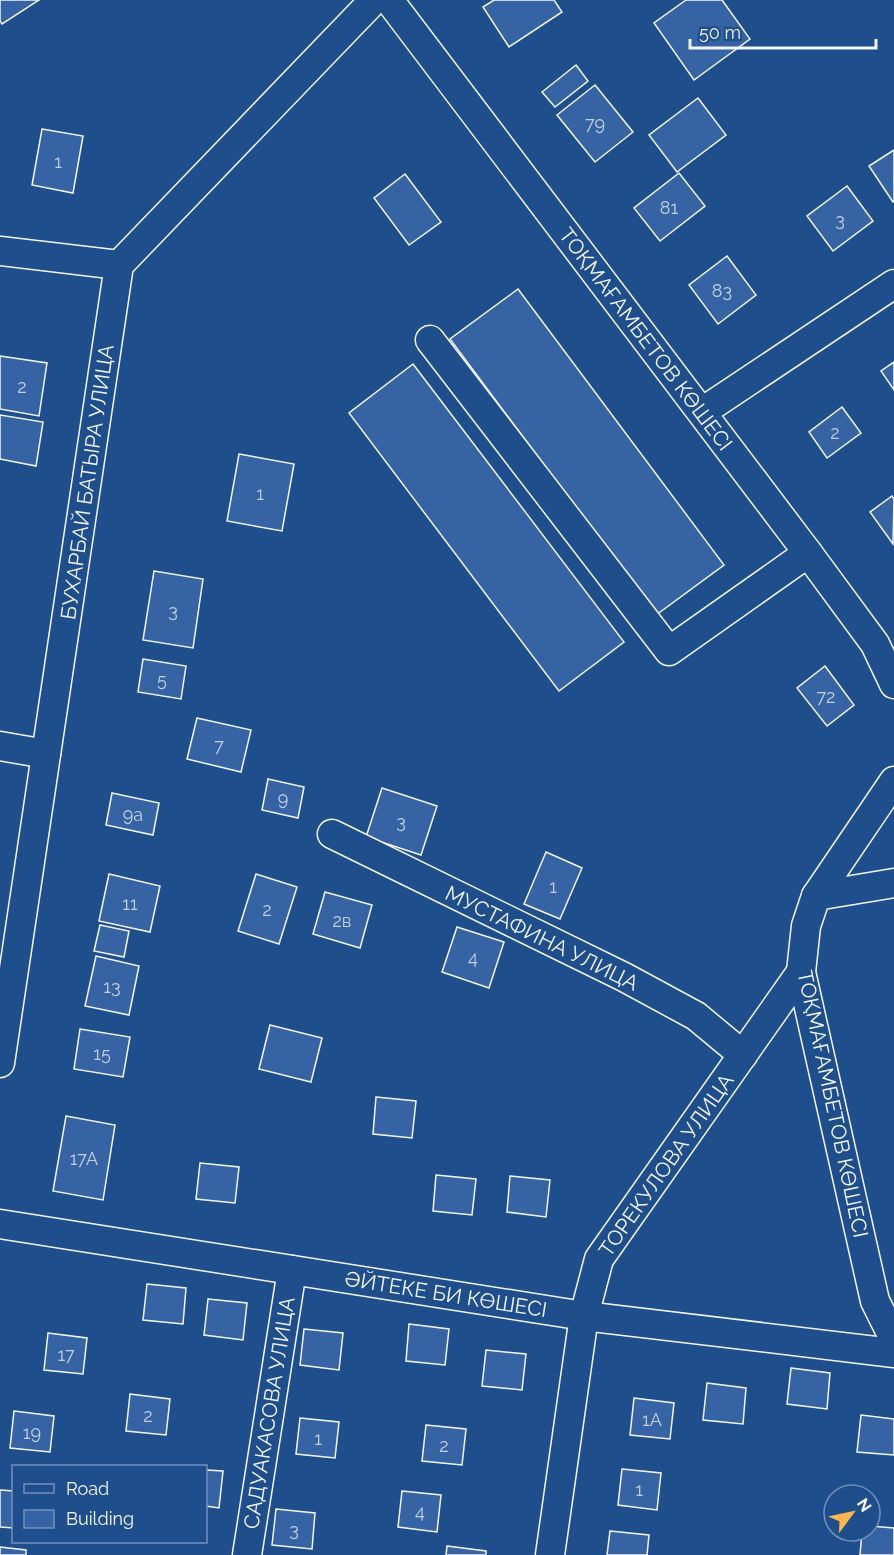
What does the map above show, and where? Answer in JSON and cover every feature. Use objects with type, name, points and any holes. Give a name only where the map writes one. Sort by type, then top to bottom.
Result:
[{"type":"street","points":[[0,251],[119,264],[374,0]]},
{"type":"street","name":"ТОҚМАҒАМБЕТОВ КӨШЕСІ","points":[[389,0],[808,553],[875,644],[894,684]]},
{"type":"street","name":"БУХАРБАЙ БАТЫРА УЛИЦА","points":[[0,1063],[119,264]]},
{"type":"street","points":[[702,412],[894,284]]},
{"type":"street","points":[[430,340],[669,651],[808,553]]},
{"type":"street","points":[[0,746],[46,754]]},
{"type":"street","name":"ТОҚМАҒАМБЕТОВ КӨШЕСІ","points":[[894,781],[816,896],[806,926],[801,972],[875,1301],[894,1339]]},
{"type":"street","name":"МУСТАФИНА УЛИЦА","points":[[332,834],[624,977],[696,1016],[742,1055]]},
{"type":"street","points":[[816,896],[894,883]]},
{"type":"street","name":"ТОРЕКУЛОВА УЛИЦА","points":[[550,1555],[585,1316],[599,1259],[801,972]]},
{"type":"street","name":"ӘЙТЕКЕ БИ КӨШЕСІ","points":[[0,1224],[585,1316],[894,1353]]},
{"type":"street","name":"САДУАКАСОВА УЛИЦА","points":[[247,1555],[292,1270]]},
{"type":"building","points":[[0,0],[39,0],[2,24]]},
{"type":"building","points":[[494,0],[554,0],[562,12],[509,47],[483,7]]},
{"type":"building","points":[[686,0],[722,0],[750,39],[694,80],[654,23]]},
{"type":"building","points":[[576,65],[588,81],[555,107],[542,92]]},
{"type":"building","points":[[595,85],[633,132],[595,162],[557,115]]},
{"type":"building","points":[[698,98],[726,135],[677,172],[649,135]]},
{"type":"building","points":[[42,129],[83,136],[73,193],[32,185]]},
{"type":"building","points":[[894,150],[894,201],[893,202],[869,166]]},
{"type":"building","points":[[679,173],[705,206],[660,241],[634,208]]},
{"type":"building","points":[[405,174],[441,222],[409,245],[374,198]]},
{"type":"building","points":[[847,186],[873,221],[833,251],[807,216]]},
{"type":"building","points":[[727,256],[756,295],[718,324],[689,285]]},
{"type":"building","points":[[518,289],[724,565],[656,615],[450,339]]},
{"type":"building","points":[[0,356],[47,363],[39,416],[0,409]]},
{"type":"building","points":[[894,362],[894,390],[881,371]]},
{"type":"building","points":[[413,364],[624,642],[559,691],[349,413]]},
{"type":"building","points":[[842,407],[861,433],[827,458],[809,432]]},
{"type":"building","points":[[0,415],[43,422],[36,466],[0,459]]},
{"type":"building","points":[[239,454],[294,464],[282,531],[227,521]]},
{"type":"building","points":[[892,496],[894,499],[893,544],[870,512]]},
{"type":"building","points":[[154,571],[203,579],[193,648],[143,640]]},
{"type":"building","points":[[143,659],[186,666],[181,699],[138,692]]},
{"type":"building","points":[[825,666],[854,705],[827,726],[797,688]]},
{"type":"building","points":[[197,718],[251,730],[241,772],[187,759]]},
{"type":"building","points":[[268,779],[304,787],[298,818],[262,810]]},
{"type":"building","points":[[382,788],[437,806],[421,855],[366,837]]},
{"type":"building","points":[[112,793],[159,803],[153,835],[106,825]]},
{"type":"building","points":[[546,852],[582,868],[560,919],[524,904]]},
{"type":"building","points":[[109,874],[160,886],[150,932],[99,921]]},
{"type":"building","points":[[256,874],[297,887],[279,944],[238,931]]},
{"type":"building","points":[[325,892],[372,905],[360,948],[313,934]]},
{"type":"building","points":[[100,925],[129,931],[124,957],[94,951]]},
{"type":"building","points":[[457,927],[504,942],[489,988],[442,972]]},
{"type":"building","points":[[96,956],[139,966],[129,1015],[85,1006]]},
{"type":"building","points":[[270,1025],[322,1038],[311,1082],[259,1069]]},
{"type":"building","points":[[80,1029],[130,1037],[123,1077],[74,1069]]},
{"type":"building","points":[[376,1097],[416,1101],[412,1138],[373,1134]]},
{"type":"building","points":[[66,1116],[115,1125],[103,1200],[53,1191]]},
{"type":"building","points":[[200,1163],[239,1167],[235,1203],[196,1199]]},
{"type":"building","points":[[436,1175],[476,1179],[472,1215],[433,1211]]},
{"type":"building","points":[[510,1176],[550,1180],[546,1217],[507,1212]]},
{"type":"building","points":[[147,1284],[186,1288],[183,1324],[143,1320]]},
{"type":"building","points":[[208,1299],[247,1303],[243,1340],[204,1335]]},
{"type":"building","points":[[409,1324],[449,1329],[445,1365],[406,1361]]},
{"type":"building","points":[[304,1329],[343,1333],[339,1370],[300,1365]]},
{"type":"building","points":[[48,1333],[87,1338],[83,1374],[44,1370]]},
{"type":"building","points":[[486,1350],[526,1354],[522,1390],[482,1386]]},
{"type":"building","points":[[791,1368],[830,1373],[827,1409],[787,1404]]},
{"type":"building","points":[[707,1383],[746,1388],[743,1424],[703,1420]]},
{"type":"building","points":[[130,1394],[170,1399],[166,1435],[126,1431]]},
{"type":"building","points":[[634,1398],[674,1403],[670,1439],[630,1435]]},
{"type":"building","points":[[14,1411],[54,1416],[50,1452],[10,1448]]},
{"type":"building","points":[[861,1415],[894,1419],[894,1455],[857,1452]]},
{"type":"building","points":[[300,1418],[339,1422],[335,1458],[296,1454]]},
{"type":"building","points":[[426,1425],[466,1429],[462,1465],[422,1461]]},
{"type":"building","points":[[622,1469],[661,1473],[657,1510],[618,1505]]},
{"type":"building","points":[[207,1470],[223,1471],[219,1508],[207,1506]]},
{"type":"building","points":[[0,1490],[12,1491],[12,1528],[0,1527]]},
{"type":"building","points":[[402,1491],[441,1495],[437,1532],[398,1527]]},
{"type":"building","points":[[276,1509],[315,1513],[312,1549],[272,1545]]},
{"type":"building","points":[[882,1527],[894,1528],[894,1555],[860,1555],[861,1543],[882,1543]]},
{"type":"building","points":[[610,1531],[649,1535],[647,1555],[607,1555]]},
{"type":"building","points":[[447,1546],[486,1551],[486,1555],[446,1555]]},
{"type":"building","points":[[0,1547],[26,1550],[26,1555],[0,1555]]}]
